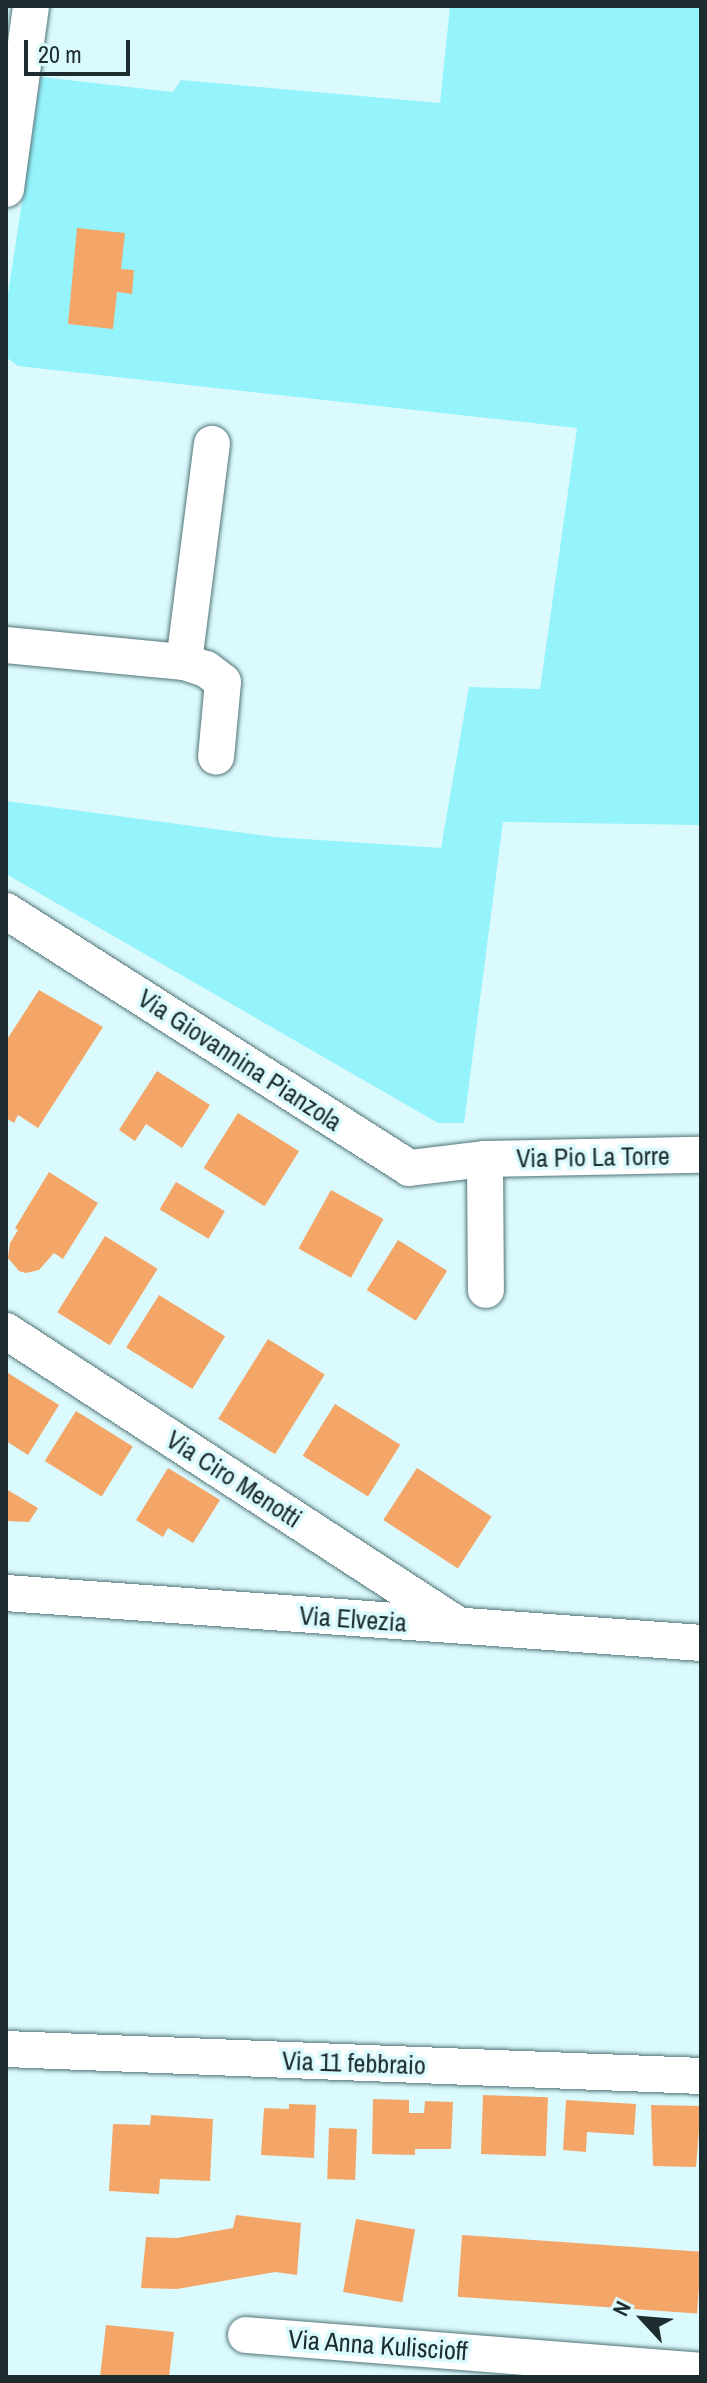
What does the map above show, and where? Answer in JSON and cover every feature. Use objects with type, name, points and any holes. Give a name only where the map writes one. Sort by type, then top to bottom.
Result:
[{"type":"street","points":[[6,189],[31,6]]},
{"type":"street","points":[[184,662],[212,444]]},
{"type":"street","points":[[6,645],[184,662],[206,669],[223,682],[216,757]]},
{"type":"street","name":"Via Giovannina Pianzola","points":[[6,911],[409,1168],[485,1159]]},
{"type":"street","name":"Via Pio La Torre","points":[[485,1159],[701,1155]]},
{"type":"street","points":[[485,1159],[486,1290]]},
{"type":"street","name":"Via Ciro Menotti","points":[[6,1331],[463,1628]]},
{"type":"street","name":"Via Elvezia","points":[[6,1593],[701,1643]]},
{"type":"street","name":"Via 11 febbraio","points":[[6,2049],[701,2076]]},
{"type":"street","name":"Via Anna Kuliscioff","points":[[246,2335],[554,2368],[701,2371]]},
{"type":"shaded area","points":[[450,6],[701,6],[701,825],[503,822],[464,1123],[438,1123],[6,874],[6,801],[274,837],[441,848],[469,687],[540,689],[577,428],[18,366],[6,357],[6,307],[41,77],[173,92],[181,80],[440,103]]},
{"type":"building","points":[[77,228],[125,233],[121,269],[134,270],[132,294],[117,292],[113,329],[68,324]]},
{"type":"building","points":[[39,990],[103,1027],[38,1128],[18,1115],[14,1123],[6,1118],[6,1041]]},
{"type":"building","points":[[157,1071],[210,1105],[182,1148],[146,1124],[135,1141],[119,1130]]},
{"type":"building","points":[[238,1113],[299,1151],[265,1206],[204,1168]]},
{"type":"building","points":[[49,1172],[98,1203],[63,1259],[54,1253],[39,1270],[26,1273],[19,1271],[8,1258],[10,1243],[18,1230],[15,1228]]},
{"type":"building","points":[[176,1182],[225,1211],[208,1239],[160,1209]]},
{"type":"building","points":[[331,1190],[383,1219],[351,1278],[299,1249]]},
{"type":"building","points":[[105,1236],[158,1269],[110,1345],[57,1312]]},
{"type":"building","points":[[398,1240],[447,1271],[416,1321],[367,1290]]},
{"type":"building","points":[[159,1295],[225,1336],[192,1389],[126,1348]]},
{"type":"building","points":[[268,1339],[325,1375],[275,1454],[218,1419]]},
{"type":"building","points":[[8,1373],[59,1405],[28,1455],[6,1441]]},
{"type":"building","points":[[335,1404],[400,1445],[368,1497],[303,1456]]},
{"type":"building","points":[[76,1411],[133,1447],[102,1497],[45,1461]]},
{"type":"building","points":[[168,1468],[220,1500],[193,1543],[168,1528],[163,1537],[136,1520]]},
{"type":"building","points":[[417,1468],[492,1516],[458,1568],[383,1520]]},
{"type":"building","points":[[6,1489],[38,1508],[29,1522],[6,1521]]},
{"type":"building","points":[[483,2095],[548,2097],[546,2156],[481,2154]]},
{"type":"building","points":[[373,2099],[409,2100],[409,2113],[424,2113],[425,2101],[453,2102],[451,2149],[415,2149],[415,2155],[372,2154]]},
{"type":"building","points":[[566,2100],[636,2104],[634,2135],[587,2132],[586,2152],[563,2150]]},
{"type":"building","points":[[289,2104],[316,2105],[314,2158],[261,2155],[264,2108],[289,2109]]},
{"type":"building","points":[[651,2105],[701,2106],[696,2167],[653,2166]]},
{"type":"building","points":[[151,2115],[213,2119],[210,2181],[160,2179],[159,2194],[109,2191],[113,2124],[150,2125]]},
{"type":"building","points":[[329,2128],[357,2129],[355,2180],[327,2179]]},
{"type":"building","points":[[236,2215],[301,2223],[297,2275],[275,2272],[177,2289],[141,2288],[146,2237],[177,2238],[233,2228]]},
{"type":"building","points":[[356,2219],[415,2229],[402,2302],[343,2292]]},
{"type":"building","points":[[462,2235],[701,2252],[697,2314],[458,2297]]},
{"type":"building","points":[[106,2325],[174,2332],[169,2377],[100,2377]]}]
